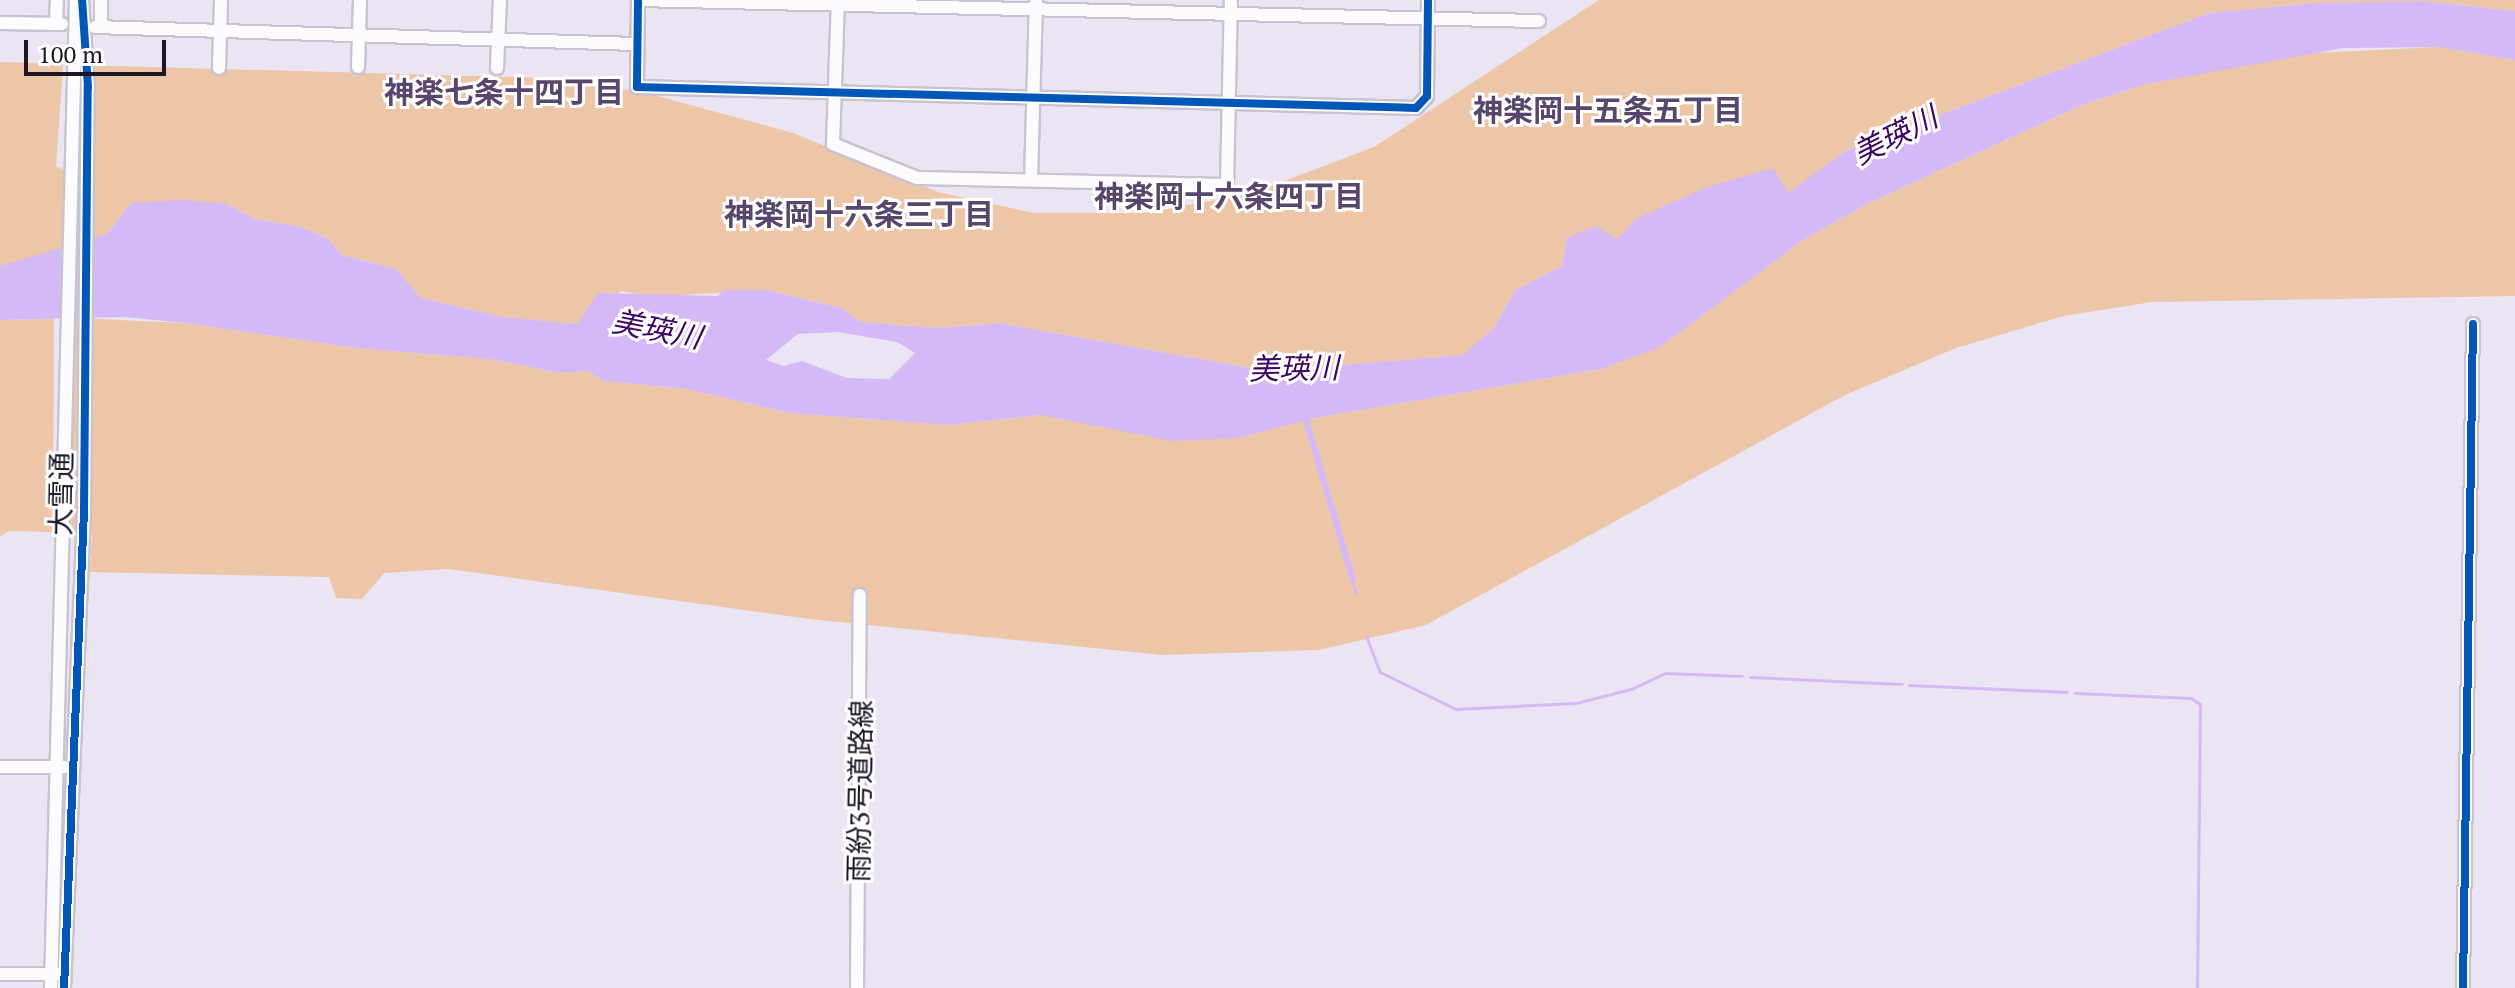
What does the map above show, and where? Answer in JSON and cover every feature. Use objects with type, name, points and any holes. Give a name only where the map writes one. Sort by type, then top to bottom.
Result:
[{"type":"street","points":[[0,23],[59,24],[57,0]]},
{"type":"street","name":"大雪通","points":[[51,988],[58,974],[65,768],[71,85],[76,0]]},
{"type":"street","name":"大雪通","points":[[65,768],[84,510],[88,87],[82,0]]},
{"type":"street","points":[[101,0],[98,27],[637,44]]},
{"type":"street","points":[[219,68],[221,0]]},
{"type":"street","points":[[358,67],[360,0]]},
{"type":"street","points":[[497,68],[500,0]]},
{"type":"street","points":[[1428,0],[1428,19],[1427,96],[1416,108],[637,87],[638,0],[1036,5],[1231,15],[1428,19],[1539,21]]},
{"type":"street","points":[[838,2],[833,144],[917,178],[1227,185],[1231,0]]},
{"type":"street","points":[[1031,180],[1036,5]]},
{"type":"street","points":[[2463,988],[2473,324]]},
{"type":"street","name":"雨紛3号道路線","points":[[857,988],[860,595]]},
{"type":"street","points":[[0,767],[65,768]]},
{"type":"street","points":[[0,974],[58,974]]},
{"type":"street","name":"大雪通","points":[[58,974],[64,988]]},
{"type":"shaded area","points":[[1599,0],[2515,0],[2515,11],[2423,1],[2314,3],[2209,13],[1845,151],[1788,194],[1772,168],[1618,240],[1595,227],[1567,238],[1562,266],[1515,290],[1494,328],[1464,355],[1266,371],[1000,323],[938,328],[860,322],[842,308],[766,290],[649,297],[621,291],[577,324],[501,317],[421,298],[396,269],[342,255],[327,238],[301,227],[255,219],[227,204],[131,203],[107,234],[21,264],[0,266],[0,62],[63,64],[56,167],[74,172],[77,65],[550,78],[646,93],[793,133],[938,192],[1034,213],[1144,213],[1250,194],[1374,147]]},
{"type":"shaded area","points":[[2438,47],[2515,60],[2515,296],[2152,302],[2063,316],[1956,348],[1845,395],[1426,625],[1319,650],[1162,655],[809,619],[448,569],[384,573],[362,599],[336,598],[329,577],[90,572],[92,535],[71,534],[75,318],[185,323],[356,348],[489,359],[560,373],[588,371],[603,381],[687,389],[789,413],[947,425],[1041,415],[1239,438],[1303,420],[1601,369],[1659,347],[1803,240],[1869,203],[2084,104],[2146,84],[2294,54]]},
{"type":"shaded area","points":[[54,319],[53,532],[8,531],[0,537],[0,320]]},
{"type":"water","name":"美瑛川","points":[[2423,1],[2515,11],[2515,60],[2438,47],[2344,48],[2146,84],[2084,104],[1869,203],[1803,240],[1660,347],[1601,369],[1309,419],[1356,580],[1350,581],[1303,421],[1239,438],[1172,441],[1041,415],[947,425],[789,413],[687,389],[603,381],[588,371],[560,373],[489,359],[356,348],[185,323],[124,317],[0,320],[0,266],[107,234],[131,203],[183,200],[227,204],[255,219],[301,227],[327,238],[342,255],[396,269],[421,298],[502,317],[577,324],[598,293],[718,296],[723,290],[766,290],[842,308],[860,322],[938,328],[1000,323],[1266,371],[1463,355],[1494,328],[1515,290],[1562,266],[1567,238],[1595,226],[1618,239],[1635,219],[1707,187],[1773,168],[1788,193],[1845,151],[2209,13],[2314,3]],"holes":[[[838,332],[897,342],[915,353],[889,379],[847,378],[802,361],[783,366],[766,360],[798,334]]]},
{"type":"waterway","points":[[1351,578],[1356,593]]},
{"type":"waterway","points":[[1366,636],[1380,672],[1456,709],[1576,703],[1631,689],[1666,673],[1742,676]]},
{"type":"waterway","points":[[1750,677],[1902,684]]},
{"type":"waterway","points":[[1909,685],[2067,692]]},
{"type":"waterway","points":[[2075,693],[2191,698],[2200,704],[2197,988]]},
{"type":"cycle path","points":[[64,988],[84,510],[88,87],[82,0]]},
{"type":"cycle path","points":[[638,0],[637,87],[1416,108],[1427,96],[1428,0]]},
{"type":"cycle path","points":[[2463,988],[2473,324]]},
{"type":"district","name":"神楽七条十四丁目","points":[[504,92]]},
{"type":"district","name":"神楽岡十五条五丁目","points":[[1608,110]]},
{"type":"district","name":"神楽岡十六条四丁目","points":[[1229,196]]},
{"type":"district","name":"神楽岡十六条三丁目","points":[[859,214]]}]
